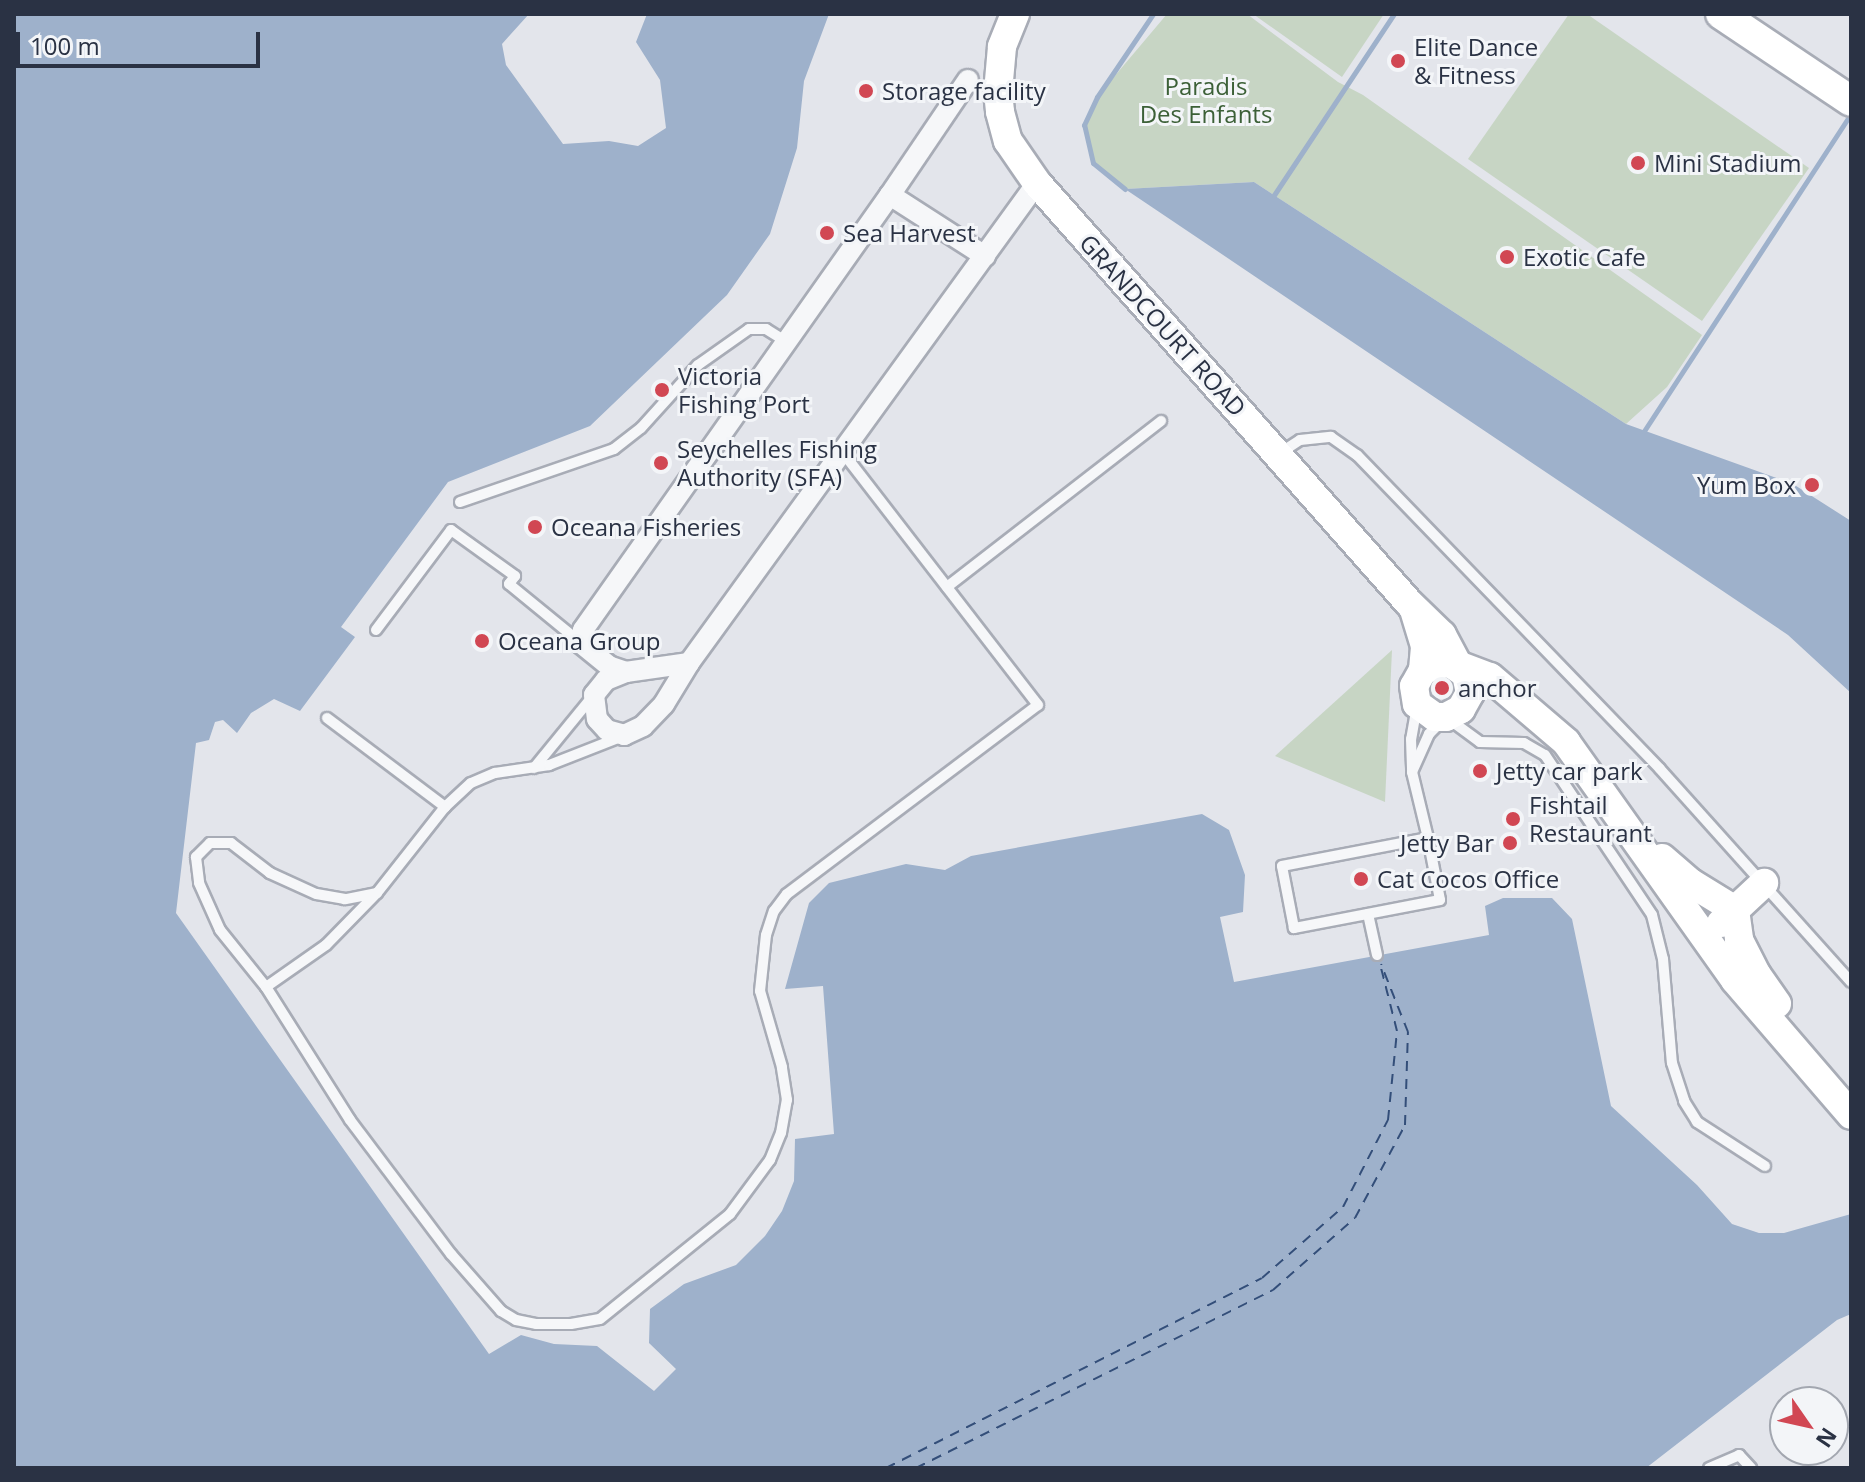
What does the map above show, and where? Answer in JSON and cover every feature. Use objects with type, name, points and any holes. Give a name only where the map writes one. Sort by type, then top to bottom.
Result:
[{"type":"main road","points":[[1721,14],[1851,101]]},
{"type":"street","name":"GRANDCOURT ROAD","points":[[1015,14],[1002,47],[998,92],[1008,141],[1037,183],[1409,603],[1452,647],[1458,665]]},
{"type":"street","points":[[626,672],[609,666],[581,643],[592,616],[968,80]]},
{"type":"street","points":[[689,663],[626,672],[606,680],[594,695],[597,719],[607,730],[624,735],[635,732],[653,717],[1037,183]]},
{"type":"street","points":[[890,195],[985,256]]},
{"type":"street","points":[[1409,603],[1423,632],[1423,670],[1414,686],[1417,704],[1435,717],[1460,715],[1487,698],[1512,702],[1540,716]]},
{"type":"street","points":[[1423,670],[1438,662],[1458,665],[1490,677],[1540,716],[1566,742],[1735,980],[1851,1115]]},
{"type":"street","points":[[1458,665],[1470,682],[1460,715]]},
{"type":"street","points":[[1628,828],[1691,883],[1735,910]]},
{"type":"street","points":[[1706,937],[1764,883]]},
{"type":"street","points":[[1735,910],[1739,940],[1757,975],[1799,1036],[1812,1068]]},
{"type":"lane","points":[[460,502],[614,449],[641,428],[698,365],[749,329],[766,329],[787,342]]},
{"type":"lane","points":[[947,587],[1161,421]]},
{"type":"lane","points":[[1278,455],[1300,440],[1331,437],[1357,455],[1660,769],[1850,978]]},
{"type":"lane","points":[[377,893],[332,898],[270,873],[231,843],[220,841],[203,849],[195,866],[206,903],[220,930],[266,987],[350,1120],[451,1254],[501,1311],[516,1320],[536,1324],[587,1323],[600,1319],[730,1214],[770,1160],[781,1133],[787,1100],[782,1067],[760,991],[766,935],[774,911],[787,894],[1038,705],[843,453]]},
{"type":"lane","points":[[376,630],[451,530],[515,576],[509,584],[581,643]]},
{"type":"lane","points":[[534,768],[594,695]]},
{"type":"lane","points":[[1417,704],[1411,739],[1412,772],[1428,838],[1440,900],[1294,928],[1282,866],[1428,838]]},
{"type":"lane","points":[[1412,772],[1429,734],[1460,715],[1480,742],[1535,747],[1556,768],[1652,915],[1663,959],[1672,1063],[1684,1101],[1697,1122],[1765,1166]]},
{"type":"lane","points":[[327,718],[445,807]]},
{"type":"lane","points":[[266,987],[314,957],[377,893],[445,807],[471,783],[483,776],[534,768],[624,735]]},
{"type":"lane","points":[[1368,914],[1377,955]]},
{"type":"lane","points":[[1709,1468],[1739,1455],[1751,1468]]},
{"type":"green space","name":"Paradis Des Enfants","points":[[1167,14],[1247,14],[1338,82],[1363,95],[1702,335],[1667,387],[1626,424],[1254,182],[1125,189],[1093,163],[1084,125],[1097,97]]},
{"type":"green space","points":[[1253,14],[1384,14],[1342,77]]},
{"type":"green space","name":"Mini Stadium","points":[[1569,14],[1587,14],[1809,168],[1702,321],[1468,159]]},
{"type":"green space","points":[[1392,650],[1385,802],[1275,756]]},
{"type":"water","points":[[14,14],[529,14],[502,44],[506,65],[563,144],[609,141],[638,146],[666,128],[660,80],[636,42],[647,14],[829,14],[804,81],[797,148],[770,234],[727,295],[590,426],[448,482],[341,627],[355,637],[300,711],[274,699],[251,713],[237,733],[223,720],[215,722],[209,740],[196,743],[176,913],[489,1354],[521,1335],[554,1344],[597,1346],[654,1391],[676,1369],[649,1343],[650,1309],[684,1284],[736,1265],[765,1236],[782,1211],[794,1181],[795,1139],[834,1134],[823,986],[785,989],[809,903],[829,883],[906,864],[945,870],[971,856],[1202,814],[1229,830],[1245,875],[1243,912],[1220,917],[1234,982],[1489,935],[1485,906],[1503,898],[1552,898],[1572,919],[1611,1106],[1697,1185],[1732,1224],[1759,1233],[1784,1233],[1851,1214],[1851,1314],[1837,1320],[1646,1468],[14,1468]]},
{"type":"water","points":[[1254,182],[1626,424],[1793,484],[1851,521],[1851,693],[1788,635],[1125,189]]},
{"type":"waterway","points":[[1125,189],[1093,163],[1084,125],[1097,97],[1153,14]]},
{"type":"waterway","points":[[1274,195],[1394,14]]},
{"type":"waterway","points":[[1644,431],[1851,113]]},
{"type":"ferry route","points":[[886,1468],[1262,1278],[1343,1207],[1388,1120],[1397,1031],[1379,960]]},
{"type":"ferry route","points":[[916,1468],[1273,1290],[1355,1218],[1405,1125],[1408,1032],[1381,964]]},
{"type":"place","name":"Elite Dance & Fitness","points":[[1398,61]]},
{"type":"place","name":"Storage facility","points":[[866,91]]},
{"type":"place","name":"Mini Stadium","points":[[1638,163]]},
{"type":"place","name":"Sea Harvest","points":[[827,233]]},
{"type":"place","name":"Exotic Cafe","points":[[1507,257]]},
{"type":"place","name":"Victoria Fishing Port","points":[[662,390]]},
{"type":"place","name":"Seychelles Fishing Authority (SFA)","points":[[661,463]]},
{"type":"place","name":"Yum Box","points":[[1812,485]]},
{"type":"place","name":"Oceana Fisheries","points":[[535,527]]},
{"type":"place","name":"Oceana Group","points":[[482,641]]},
{"type":"place","name":"anchor","points":[[1442,688]]},
{"type":"place","name":"Jetty car park","points":[[1480,771]]},
{"type":"place","name":"Fishtail Restaurant","points":[[1513,819]]},
{"type":"place","name":"Jetty Bar","points":[[1510,843]]},
{"type":"place","name":"Cat Cocos Office","points":[[1361,879]]}]
